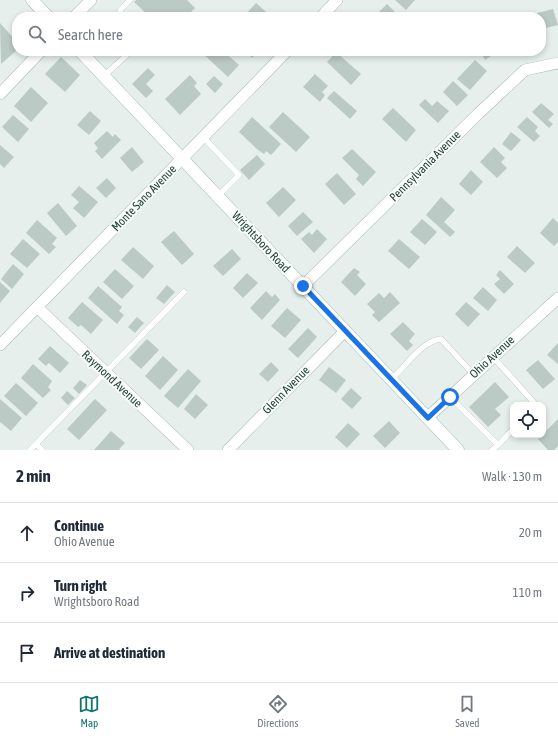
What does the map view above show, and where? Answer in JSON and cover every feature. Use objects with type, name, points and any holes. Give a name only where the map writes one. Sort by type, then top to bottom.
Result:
[{"type":"main road","points":[[32,0],[43,12]]},
{"type":"main road","name":"Wrightsboro Road","points":[[85,56],[458,450]]},
{"type":"street","points":[[79,12],[91,0]]},
{"type":"street","points":[[325,12],[337,0]]},
{"type":"street","points":[[0,94],[37,56]]},
{"type":"street","name":"Monte Sano Avenue","points":[[0,345],[282,56]]},
{"type":"street","name":"Pennsylvania Avenue","points":[[303,286],[479,113],[525,70],[558,63]]},
{"type":"street","name":"Ohio Avenue","points":[[428,418],[558,298]]},
{"type":"street","name":"Raymond Avenue","points":[[37,307],[188,450]]},
{"type":"street","name":"Glenn Avenue","points":[[228,450],[345,331]]},
{"type":"lane","points":[[120,12],[130,0]]},
{"type":"lane","points":[[104,76],[126,56]]},
{"type":"lane","points":[[203,138],[239,175],[218,197]]},
{"type":"lane","points":[[30,450],[184,292]]},
{"type":"lane","points":[[391,380],[422,349],[433,340],[441,339],[474,375]]},
{"type":"lane","points":[[493,357],[533,402]]},
{"type":"lane","points":[[450,397],[498,445]]},
{"type":"lane","points":[[492,450],[510,432]]},
{"type":"lane","points":[[36,444],[42,450]]},
{"type":"building","points":[[136,0],[187,0],[195,8],[191,12],[145,12],[134,2]]},
{"type":"building","points":[[395,0],[415,0],[406,10]]},
{"type":"building","points":[[256,3],[266,12],[248,12]]},
{"type":"building","points":[[387,4],[395,12],[379,12]]},
{"type":"building","points":[[553,9],[558,25],[546,28],[546,12],[541,12]]},
{"type":"building","points":[[0,23],[12,36],[12,54],[1,64]]},
{"type":"building","points":[[205,56],[229,56],[239,65],[228,77]]},
{"type":"building","points":[[332,56],[341,56],[361,74],[351,85],[327,62]]},
{"type":"building","points":[[483,56],[491,56],[485,60]]},
{"type":"building","points":[[61,57],[80,75],[65,92],[45,74]]},
{"type":"building","points":[[475,60],[487,71],[470,90],[457,79]]},
{"type":"building","points":[[148,68],[155,75],[146,84],[153,91],[146,98],[132,84]]},
{"type":"building","points":[[315,74],[328,86],[322,92],[325,95],[320,102],[303,87]]},
{"type":"building","points":[[190,75],[197,83],[194,86],[201,94],[180,115],[165,99]]},
{"type":"building","points":[[214,76],[223,84],[215,93],[206,84]]},
{"type":"building","points":[[453,81],[468,95],[457,106],[443,92]]},
{"type":"building","points":[[31,87],[48,103],[31,122],[14,106]]},
{"type":"building","points":[[334,91],[357,111],[350,119],[327,98]]},
{"type":"building","points":[[425,99],[432,106],[437,101],[449,111],[438,123],[419,105]]},
{"type":"building","points":[[541,103],[554,114],[548,120],[553,124],[549,128],[532,112]]},
{"type":"building","points":[[393,108],[416,130],[406,142],[382,119]]},
{"type":"building","points":[[90,111],[101,121],[89,135],[77,125]]},
{"type":"building","points":[[283,112],[310,137],[296,152],[269,127]]},
{"type":"building","points":[[13,115],[29,129],[18,142],[2,127]]},
{"type":"building","points":[[252,117],[281,144],[271,155],[266,151],[264,154],[258,150],[239,132]]},
{"type":"building","points":[[527,117],[538,127],[535,131],[540,136],[534,142],[517,127]]},
{"type":"building","points":[[107,131],[113,137],[115,134],[121,140],[102,159],[95,151],[98,148],[94,143]]},
{"type":"building","points":[[511,132],[521,140],[511,151],[502,144]]},
{"type":"building","points":[[0,145],[14,157],[4,168],[0,164]]},
{"type":"building","points":[[132,147],[144,162],[132,172],[120,158]]},
{"type":"building","points":[[494,147],[505,158],[501,162],[507,168],[497,178],[480,162]]},
{"type":"building","points":[[352,149],[376,172],[363,186],[356,179],[359,175],[342,158]]},
{"type":"building","points":[[257,155],[265,164],[249,180],[240,170]]},
{"type":"building","points":[[471,170],[483,182],[471,195],[459,184]]},
{"type":"building","points":[[337,173],[356,194],[344,205],[325,184]]},
{"type":"building","points":[[107,178],[116,188],[106,198],[96,188]]},
{"type":"building","points":[[79,186],[98,202],[84,218],[73,208],[79,202],[71,195]]},
{"type":"building","points":[[283,187],[296,200],[279,217],[266,203]]},
{"type":"building","points":[[441,197],[455,210],[444,222],[455,232],[450,237],[426,215]]},
{"type":"building","points":[[58,203],[77,226],[66,236],[47,213]]},
{"type":"building","points":[[303,212],[313,222],[297,236],[288,226]]},
{"type":"building","points":[[553,218],[558,223],[558,242],[554,246],[540,233]]},
{"type":"building","points":[[422,219],[437,232],[425,245],[410,232]]},
{"type":"building","points":[[37,220],[57,238],[52,244],[56,247],[49,254],[26,233]]},
{"type":"building","points":[[317,229],[327,239],[314,253],[301,239],[309,232],[312,235]]},
{"type":"building","points":[[174,231],[194,254],[182,265],[161,242]]},
{"type":"building","points":[[23,239],[40,254],[27,268],[10,254]]},
{"type":"building","points":[[399,239],[420,257],[409,269],[388,251]]},
{"type":"building","points":[[517,246],[535,263],[525,273],[507,257]]},
{"type":"building","points":[[133,247],[154,266],[143,279],[121,260]]},
{"type":"building","points":[[232,249],[241,259],[223,276],[213,266]]},
{"type":"building","points":[[13,264],[24,274],[12,289],[1,279]]},
{"type":"building","points":[[354,268],[360,272],[357,275],[366,284],[355,296],[341,282]]},
{"type":"building","points":[[115,269],[134,286],[122,299],[103,282]]},
{"type":"building","points":[[500,270],[514,284],[504,294],[494,284],[500,279],[496,275]]},
{"type":"building","points":[[247,273],[258,283],[243,298],[233,288]]},
{"type":"building","points":[[0,282],[10,291],[0,303]]},
{"type":"building","points":[[167,285],[175,292],[164,304],[156,298]]},
{"type":"building","points":[[98,286],[122,307],[119,311],[124,315],[117,324],[88,298]]},
{"type":"building","points":[[483,287],[497,300],[488,311],[473,298]]},
{"type":"building","points":[[266,291],[272,297],[275,294],[280,300],[262,320],[250,308]]},
{"type":"building","points":[[390,292],[400,303],[379,322],[372,315],[375,312],[367,304],[379,293],[384,298]]},
{"type":"building","points":[[82,302],[103,320],[91,334],[81,325],[78,327],[68,318]]},
{"type":"building","points":[[466,302],[480,314],[468,327],[455,314]]},
{"type":"building","points":[[287,308],[301,320],[285,338],[271,326]]},
{"type":"building","points":[[137,317],[144,323],[135,333],[128,327]]},
{"type":"building","points":[[403,322],[415,334],[409,341],[413,345],[407,351],[390,334]]},
{"type":"building","points":[[308,328],[317,337],[298,358],[288,349]]},
{"type":"building","points":[[147,339],[159,350],[141,369],[129,358]]},
{"type":"building","points":[[558,343],[558,364],[547,355]]},
{"type":"building","points":[[50,346],[69,363],[60,373],[49,363],[46,366],[38,359]]},
{"type":"building","points":[[163,356],[178,370],[160,390],[145,376]]},
{"type":"building","points":[[538,360],[555,379],[543,389],[526,370]]},
{"type":"building","points":[[271,362],[279,370],[268,382],[259,374]]},
{"type":"building","points":[[33,364],[52,381],[48,387],[51,390],[43,398],[21,378]]},
{"type":"building","points":[[329,367],[346,380],[336,393],[319,380]]},
{"type":"building","points":[[188,369],[201,381],[178,408],[164,396]]},
{"type":"building","points":[[80,380],[87,385],[79,394],[73,388]]},
{"type":"building","points":[[495,382],[509,397],[495,409],[501,415],[488,427],[469,407]]},
{"type":"building","points":[[16,383],[38,403],[26,416],[4,396]]},
{"type":"building","points":[[351,388],[362,398],[352,409],[341,399]]},
{"type":"building","points":[[67,391],[75,398],[68,405],[61,398]]},
{"type":"building","points":[[196,394],[208,405],[195,419],[184,409]]},
{"type":"building","points":[[0,399],[22,418],[11,431],[0,422]]},
{"type":"building","points":[[95,399],[107,410],[79,440],[67,429]]},
{"type":"building","points":[[558,419],[558,446],[554,450],[548,450],[538,439],[546,438],[546,431]]},
{"type":"building","points":[[389,421],[400,433],[385,448],[373,436]]},
{"type":"building","points":[[348,423],[360,434],[347,448],[335,437]]},
{"type":"building","points":[[111,431],[125,443],[119,449],[121,450],[94,450]]},
{"type":"route","points":[[303,286],[428,418],[450,397]]}]
